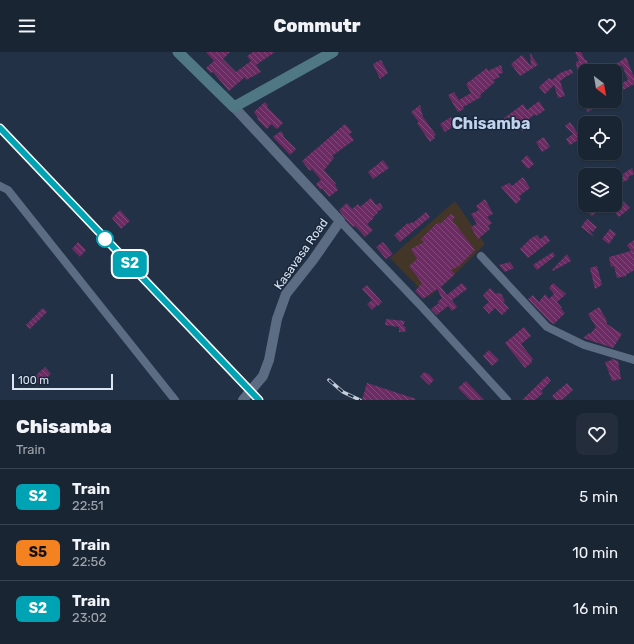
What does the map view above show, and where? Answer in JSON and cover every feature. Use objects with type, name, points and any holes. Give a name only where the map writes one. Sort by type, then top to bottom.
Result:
[{"type":"main road","points":[[178,52],[234,107],[333,52]]},
{"type":"street","name":"Kasavasa Road","points":[[234,107],[340,221],[313,260],[286,294],[277,320],[269,360],[263,376],[243,400]]},
{"type":"street","points":[[0,186],[8,190],[175,400]]},
{"type":"street","points":[[340,221],[421,306],[507,400]]},
{"type":"street","points":[[481,256],[547,326],[584,345],[634,360]]},
{"type":"shaded area","points":[[455,201],[485,244],[447,282],[428,297],[390,258]]},
{"type":"building","points":[[206,52],[230,52],[223,59],[236,72],[251,61],[247,56],[253,52],[275,52],[256,65],[261,72],[246,80],[245,77],[229,91],[213,72],[211,73],[206,68],[214,61]]},
{"type":"building","points":[[575,52],[581,52],[588,64],[578,64],[577,70],[576,62],[579,61]]},
{"type":"building","points":[[530,53],[538,65],[520,76],[511,64],[522,55],[531,66]]},
{"type":"building","points":[[626,57],[634,77],[634,84],[623,90],[622,83],[628,80],[622,64],[616,64]]},
{"type":"building","points":[[381,60],[388,73],[380,79],[373,64]]},
{"type":"building","points":[[501,65],[503,73],[498,74],[500,77],[493,80],[495,82],[480,95],[481,97],[463,107],[464,109],[458,112],[448,95],[454,92],[459,100],[471,93],[466,84],[487,68],[488,71]]},
{"type":"building","points":[[571,69],[573,73],[560,81],[565,96],[558,98],[554,85],[545,94],[539,87],[549,78],[552,80],[560,73]]},
{"type":"building","points":[[539,101],[545,110],[536,116],[535,114],[524,123],[527,128],[522,131],[513,117],[503,119],[523,104],[527,110]]},
{"type":"building","points":[[265,102],[268,106],[267,107],[283,123],[277,129],[271,124],[267,129],[257,119],[258,118],[254,112]]},
{"type":"building","points":[[420,105],[423,117],[436,135],[430,142],[417,123],[419,122],[411,112]]},
{"type":"building","points":[[585,108],[593,108],[588,112]]},
{"type":"building","points":[[451,117],[456,125],[445,132],[440,124]]},
{"type":"building","points":[[570,122],[578,134],[578,140],[570,145],[566,139],[573,134],[565,126]]},
{"type":"building","points":[[345,124],[352,132],[349,134],[354,140],[332,156],[334,158],[324,170],[336,184],[335,185],[338,190],[329,197],[322,188],[321,190],[316,184],[321,180],[312,169],[310,171],[302,161]]},
{"type":"building","points":[[281,131],[284,135],[283,136],[296,149],[290,155],[273,137]]},
{"type":"building","points":[[544,137],[550,147],[542,152],[536,142]]},
{"type":"building","points":[[527,155],[534,164],[528,169],[521,161]]},
{"type":"building","points":[[383,160],[389,168],[373,179],[368,172]]},
{"type":"building","points":[[632,168],[634,174],[628,177],[629,179],[622,183],[622,175]]},
{"type":"building","points":[[523,177],[530,188],[519,196],[521,199],[516,204],[501,187],[509,183],[512,186]]},
{"type":"building","points":[[371,198],[376,205],[380,203],[383,208],[377,212],[378,213],[373,217],[374,218],[367,224],[373,230],[365,237],[355,226],[353,227],[346,220],[339,210],[347,203],[352,209],[358,204],[360,207]]},
{"type":"building","points":[[485,199],[493,214],[487,217],[492,223],[488,226],[490,229],[478,239],[471,227],[477,224],[471,214],[479,210],[476,206]]},
{"type":"building","points":[[622,200],[630,208],[619,217],[615,213],[622,212]]},
{"type":"building","points":[[120,210],[130,221],[121,229],[112,218]]},
{"type":"building","points":[[426,212],[430,217],[400,242],[394,235],[408,223],[413,223]]},
{"type":"building","points":[[588,212],[597,212],[592,216]]},
{"type":"building","points":[[451,214],[455,217],[452,220],[475,250],[459,266],[451,270],[455,274],[441,287],[447,295],[462,283],[467,289],[452,300],[457,307],[452,311],[448,306],[437,315],[431,309],[439,303],[437,302],[442,298],[437,289],[423,299],[415,291],[422,283],[409,266],[417,259],[411,249],[424,242],[421,239],[436,224],[440,224]]},
{"type":"building","points":[[587,219],[597,227],[593,232],[589,229],[594,237],[581,227]]},
{"type":"building","points":[[610,229],[616,234],[609,244],[602,239]]},
{"type":"building","points":[[537,235],[540,239],[546,235],[550,241],[528,258],[520,249],[530,239]]},
{"type":"building","points":[[634,240],[634,270],[626,276],[617,278],[614,266],[611,267],[609,257],[631,251],[627,245]]},
{"type":"building","points":[[78,242],[86,250],[80,257],[72,249]]},
{"type":"building","points":[[383,242],[393,254],[386,259],[376,247]]},
{"type":"building","points":[[553,252],[555,256],[537,270],[533,265]]},
{"type":"building","points":[[567,254],[571,261],[553,271],[552,270]]},
{"type":"building","points":[[510,262],[514,268],[505,272],[499,265]]},
{"type":"building","points":[[597,266],[602,285],[595,289],[590,268]]},
{"type":"building","points":[[553,283],[566,294],[557,302],[565,313],[554,324],[550,322],[528,299],[533,295],[539,302],[545,294],[549,299],[554,294],[549,288]]},
{"type":"building","points":[[367,285],[382,302],[372,310],[367,304],[372,300],[362,289]]},
{"type":"building","points":[[490,288],[496,294],[501,294],[505,301],[503,302],[509,308],[502,315],[495,308],[489,314],[483,307],[489,302],[483,295]]},
{"type":"building","points":[[599,307],[606,319],[607,324],[622,334],[613,348],[583,338],[589,333],[590,334],[596,327],[588,314]]},
{"type":"building","points":[[43,308],[47,312],[30,329],[26,325]]},
{"type":"building","points":[[386,319],[405,321],[403,326],[406,327],[405,332],[399,332],[399,327],[385,325]]},
{"type":"building","points":[[524,327],[531,336],[521,344],[533,359],[531,361],[532,362],[525,368],[505,343]]},
{"type":"building","points":[[489,350],[499,360],[492,366],[483,356]]},
{"type":"building","points":[[610,358],[618,361],[621,379],[612,381],[605,362],[612,360]]},
{"type":"building","points":[[45,367],[51,374],[39,384],[33,378]]},
{"type":"building","points":[[425,372],[427,374],[428,373],[434,380],[429,385],[420,376]]},
{"type":"building","points":[[547,376],[551,381],[541,391],[543,393],[535,400],[522,400]]},
{"type":"building","points":[[466,381],[484,400],[470,400],[458,388]]},
{"type":"building","points":[[367,383],[416,399],[362,400]]},
{"type":"building","points":[[567,383],[573,390],[562,400],[556,400],[552,396]]},
{"type":"railway","points":[[0,128],[259,400]]},
{"type":"railway","points":[[329,380],[343,392],[360,400]]},
{"type":"train","name":"S2","points":[[0,128],[259,400]]},
{"type":"district","name":"Chisamba","points":[[491,123]]}]
